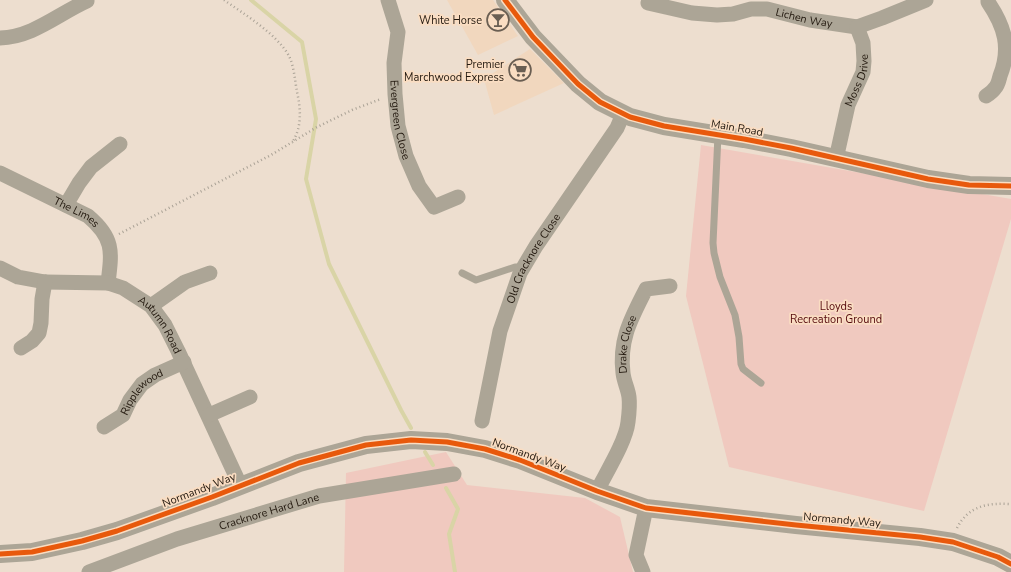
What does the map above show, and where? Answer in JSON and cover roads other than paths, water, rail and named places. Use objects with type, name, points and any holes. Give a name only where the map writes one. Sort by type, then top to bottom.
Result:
[{"type":"street","name":"Evergreen Close","points":[[388,0],[398,32],[394,63],[395,94],[398,126],[406,156],[419,186],[434,207],[458,197]]},
{"type":"street","name":"Main Road","points":[[505,0],[533,37],[578,84],[600,102],[623,114],[649,122],[791,148],[893,172],[941,181],[969,185],[1011,186]]},
{"type":"street","points":[[857,27],[926,0]]},
{"type":"street","points":[[986,96],[996,88],[1007,52],[1004,32],[997,15],[988,0]]},
{"type":"street","points":[[0,38],[12,38],[27,33],[87,1]]},
{"type":"street","name":"Lichen Way","points":[[648,3],[692,13],[716,15],[733,14],[752,4],[810,20],[857,27]]},
{"type":"street","name":"Moss Drive","points":[[836,158],[848,104],[859,82],[864,66],[863,43],[857,27]]},
{"type":"street","name":"Old Cracknore Close","points":[[482,421],[500,331],[508,304],[524,267],[536,246],[614,132],[623,114]]},
{"type":"street","points":[[66,205],[90,167],[120,144]]},
{"type":"street","name":"The Limes","points":[[0,173],[88,216],[99,226],[107,239],[111,252],[108,283]]},
{"type":"street","name":"Autumn Road","points":[[0,268],[18,277],[45,282],[108,283],[123,288],[150,306],[165,325],[184,362],[240,486]]},
{"type":"street","points":[[150,306],[185,282],[210,273]]},
{"type":"street","points":[[22,348],[32,341],[38,333],[41,323],[42,299],[45,282]]},
{"type":"street","name":"Drake Close","points":[[597,491],[618,449],[628,424],[630,411],[629,397],[623,374],[623,346],[628,324],[646,290],[670,286]]},
{"type":"street","name":"Ripplewood","points":[[104,427],[123,415],[130,400],[142,384],[155,375],[184,362]]},
{"type":"street","points":[[209,415],[250,397]]},
{"type":"street","name":"Normandy Way","points":[[0,554],[32,552],[54,548],[110,533],[299,463],[343,451],[386,442],[429,440],[467,445],[495,452],[646,508],[796,526],[920,537],[953,542],[998,557],[1011,564]]},
{"type":"street","name":"Cracknore Hard Lane","points":[[89,572],[177,539],[319,496],[454,474]]},
{"type":"street","points":[[643,572],[636,555],[646,508]]},
{"type":"lane","points":[[718,134],[713,243],[714,253],[720,277],[735,315],[740,337],[741,364],[743,369],[761,383]]},
{"type":"lane","points":[[462,273],[476,280],[515,267],[524,267]]},
{"type":"waterway","points":[[251,0],[302,42],[316,119],[306,179],[329,264],[411,428]]},
{"type":"waterway","points":[[425,452],[433,465]]},
{"type":"waterway","points":[[446,488],[458,509],[449,534],[455,572]]},
{"type":"place","name":"White Horse","points":[[498,20]]},
{"type":"place","name":"Premier Marchwood Express","points":[[520,70]]},
{"type":"park label","name":"Lloyds Recreation Ground","points":[[836,312]]}]
